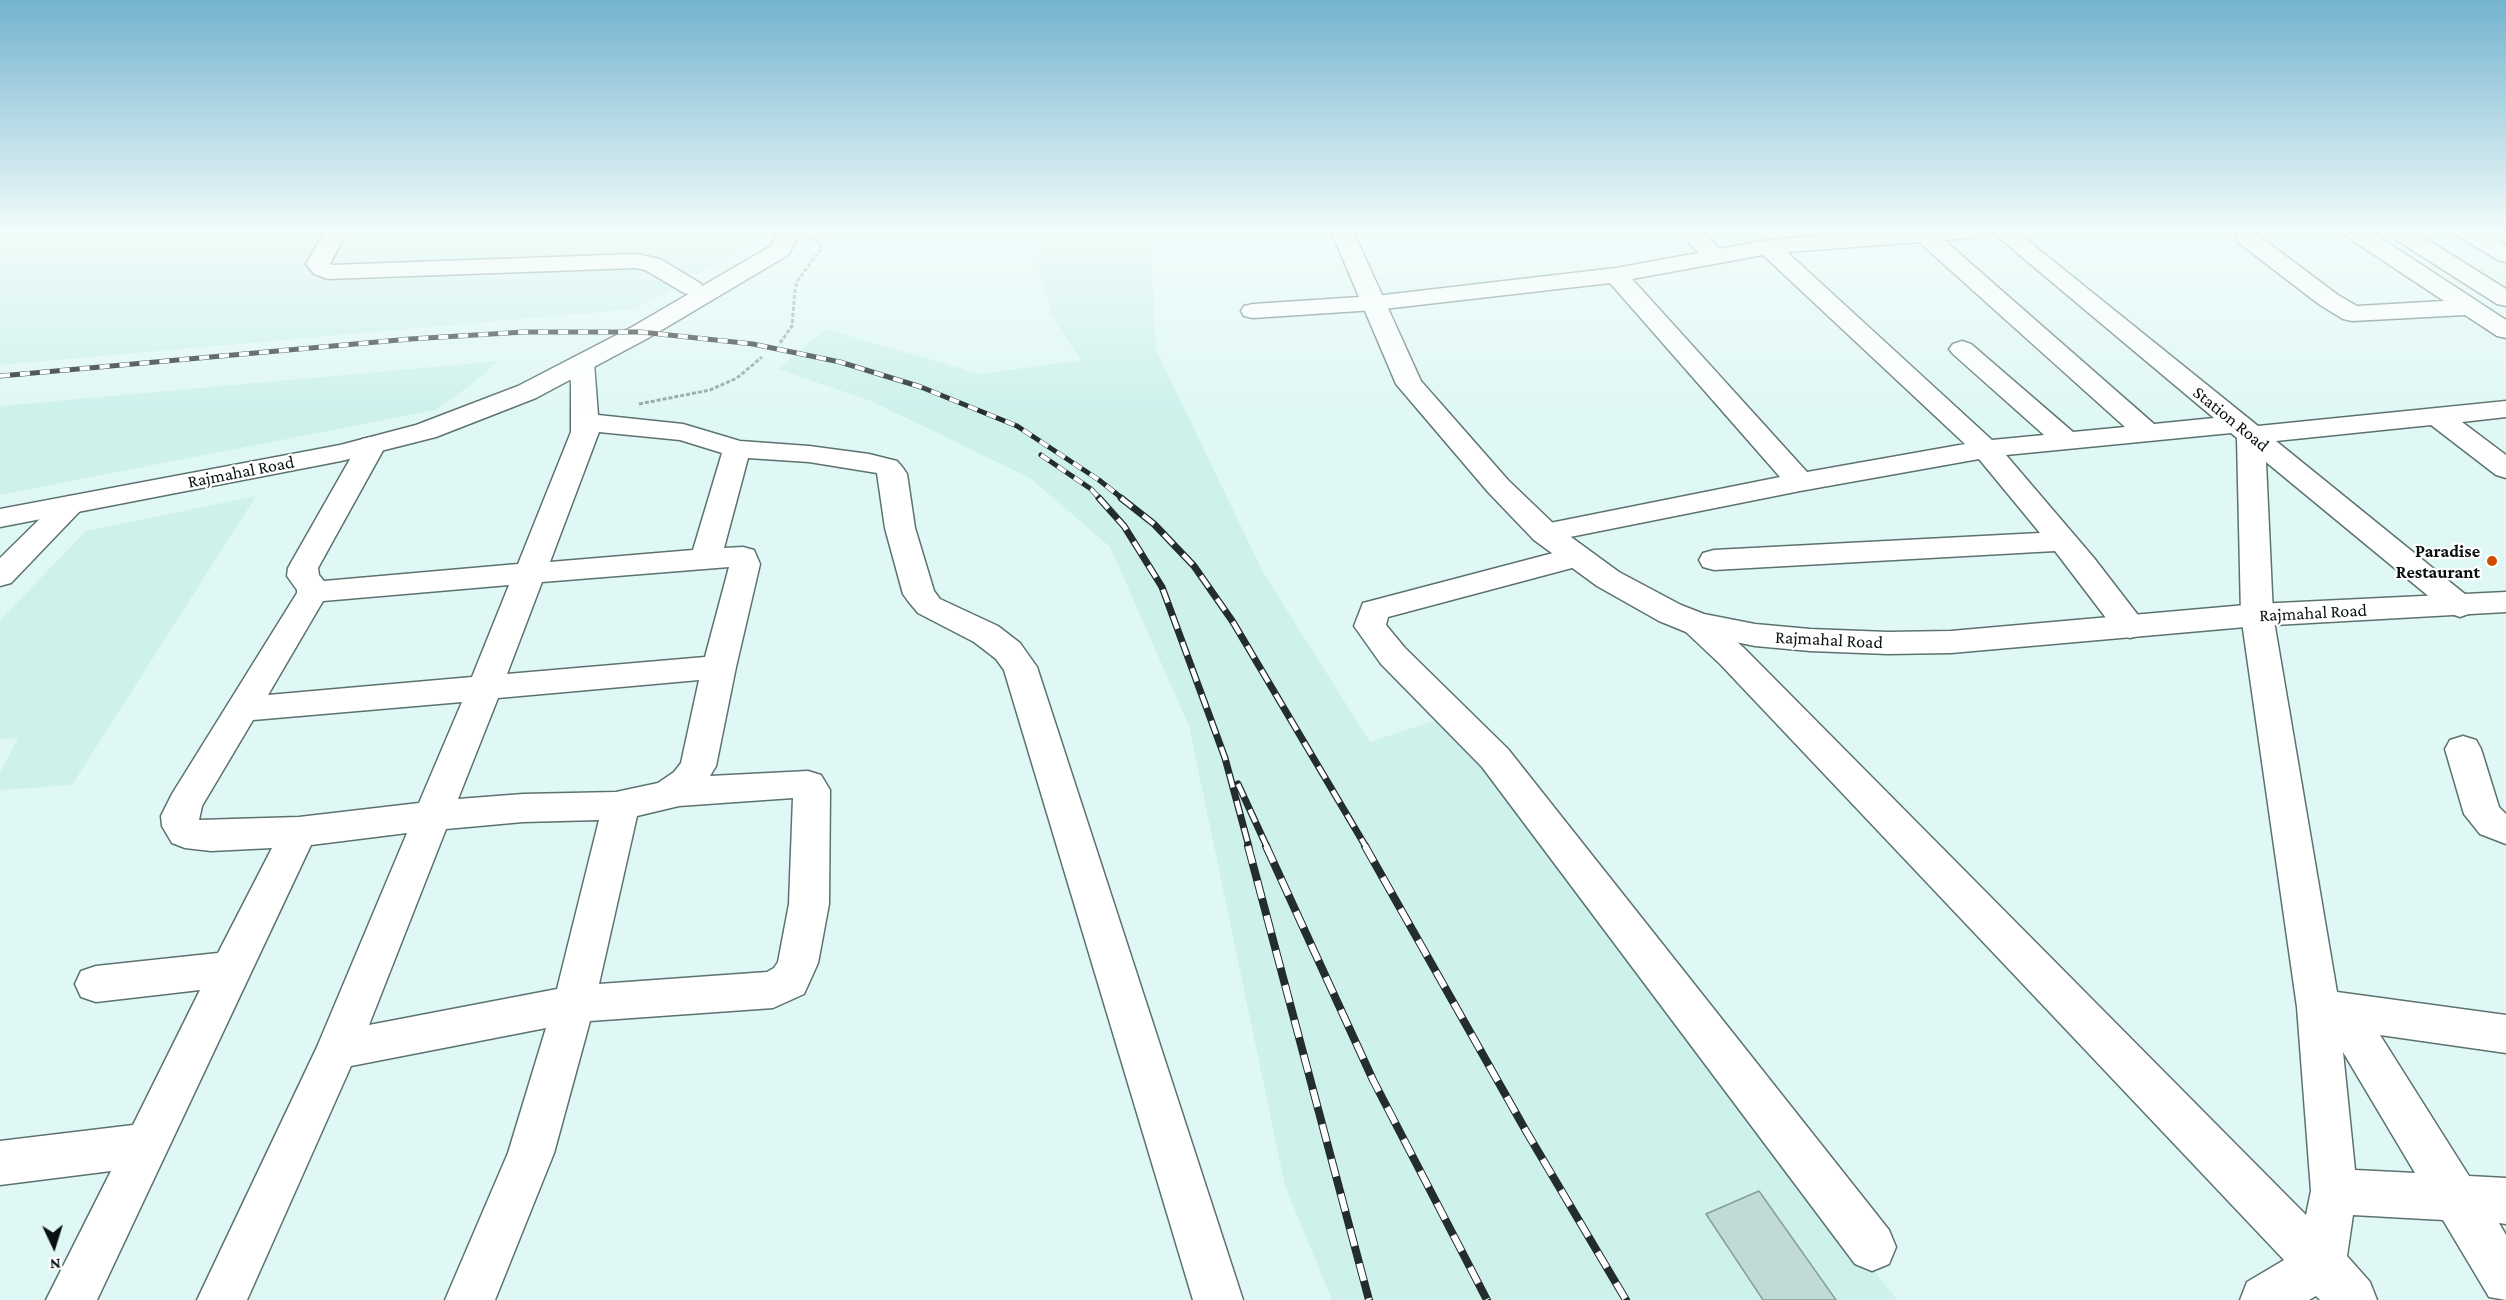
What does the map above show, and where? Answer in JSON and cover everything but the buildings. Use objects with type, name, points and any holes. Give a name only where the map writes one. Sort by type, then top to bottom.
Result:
[{"type":"street","name":"Rajmahal Road","points":[[478,410],[516,385],[685,292]]},
{"type":"street","name":"Rajmahal Road","points":[[0,518],[233,474],[372,445],[426,431],[527,393],[641,332],[709,292]]},
{"type":"street","name":"Rajmahal Road","points":[[1370,292],[1409,384],[1498,486],[1545,533],[1576,557],[1635,595],[1670,614],[1697,624],[1755,635],[1848,643],[1951,642],[2257,615],[2506,602]]},
{"type":"street","points":[[1253,311],[1375,303],[1473,292]]},
{"type":"street","points":[[1631,292],[1800,482]]},
{"type":"street","points":[[1815,292],[1986,449],[2130,627]]},
{"type":"street","points":[[1989,292],[2146,432]]},
{"type":"street","name":"Station Road","points":[[2076,292],[2460,606]]},
{"type":"street","points":[[2318,292],[2352,314],[2469,307]]},
{"type":"street","points":[[2446,292],[2506,332]]},
{"type":"street","points":[[1962,349],[2067,441]]},
{"type":"street","points":[[222,1300],[337,1050],[484,690],[585,432],[591,422],[581,363]]},
{"type":"street","points":[[1545,533],[1800,482],[1986,449],[2146,432],[2244,429],[2506,409]]},
{"type":"street","points":[[2437,416],[2506,469]]},
{"type":"street","points":[[591,422],[683,432],[736,449],[809,454],[887,467],[893,474],[900,528],[919,594],[929,606],[986,634],[1008,651],[1020,666],[1218,1300]]},
{"type":"street","points":[[2244,429],[2257,615],[2330,1009],[2334,1191],[2321,1264],[2265,1300]]},
{"type":"street","points":[[312,592],[706,558],[743,557],[745,564],[719,667],[698,766],[687,782],[668,795],[616,806],[523,808],[431,816],[298,832],[211,836],[185,833],[181,826],[180,816],[185,804],[312,592],[313,586],[303,576],[303,568],[372,445]]},
{"type":"street","points":[[706,558],[736,449]]},
{"type":"street","points":[[0,576],[70,505]]},
{"type":"street","points":[[1714,560],[2062,542]]},
{"type":"street","points":[[1576,557],[1374,610],[1370,626],[1393,656],[1495,758],[1872,1247]]},
{"type":"street","points":[[1697,624],[1732,656],[2321,1264],[2352,1300]]},
{"type":"street","points":[[243,709],[484,690],[719,667]]},
{"type":"street","points":[[2463,748],[2483,814],[2493,824],[2506,829]]},
{"type":"street","points":[[337,1050],[574,1004],[773,990],[789,981],[798,963],[809,904],[812,790],[808,785],[796,784],[674,792]]},
{"type":"street","points":[[470,1300],[531,1153],[574,1004],[620,814],[616,806]]},
{"type":"street","points":[[71,1300],[298,832]]},
{"type":"street","points":[[96,984],[231,969]]},
{"type":"street","points":[[2330,1009],[2506,1034]]},
{"type":"street","points":[[2330,1009],[2455,1198],[2506,1280]]},
{"type":"street","points":[[0,1163],[147,1145]]},
{"type":"street","points":[[2334,1191],[2506,1201]]},
{"type":"path","points":[[780,343],[792,326],[795,292]]},
{"type":"path","points":[[591,422],[627,407],[710,390],[737,378],[762,357]]},
{"type":"shaded area","points":[[0,292],[666,292],[635,309],[0,365]]},
{"type":"shaded area","points":[[1045,292],[1153,292],[1156,350],[1263,572],[1370,742],[1448,716],[1897,1300],[1332,1300],[1285,1186],[1189,726],[1110,547],[1030,478],[871,401],[778,369],[825,329],[981,374],[1081,360],[1050,312]]},
{"type":"shaded area","points":[[499,361],[435,410],[0,495],[0,406]]},
{"type":"shaded area","points":[[256,496],[72,785],[0,790],[0,772],[18,738],[0,739],[0,620],[86,531]]},
{"type":"railway","points":[[0,376],[410,339],[524,332],[641,332],[753,344],[840,362],[921,387],[1017,426],[1099,480],[1123,499]]},
{"type":"railway","points":[[1041,455],[1091,489],[1100,499]]},
{"type":"railway","points":[[1099,498],[1124,526],[1162,587],[1225,758],[1249,847]]},
{"type":"railway","points":[[1121,498],[1154,524],[1194,566],[1233,622],[1366,847]]},
{"type":"railway","points":[[1238,784],[1267,847]]},
{"type":"railway","points":[[1248,846],[1369,1300]]},
{"type":"railway","points":[[1266,846],[1373,1080],[1487,1300]]},
{"type":"railway","points":[[1365,846],[1526,1131],[1626,1300]]},
{"type":"place","name":"Paradise Restaurant","points":[[2492,561]]}]
